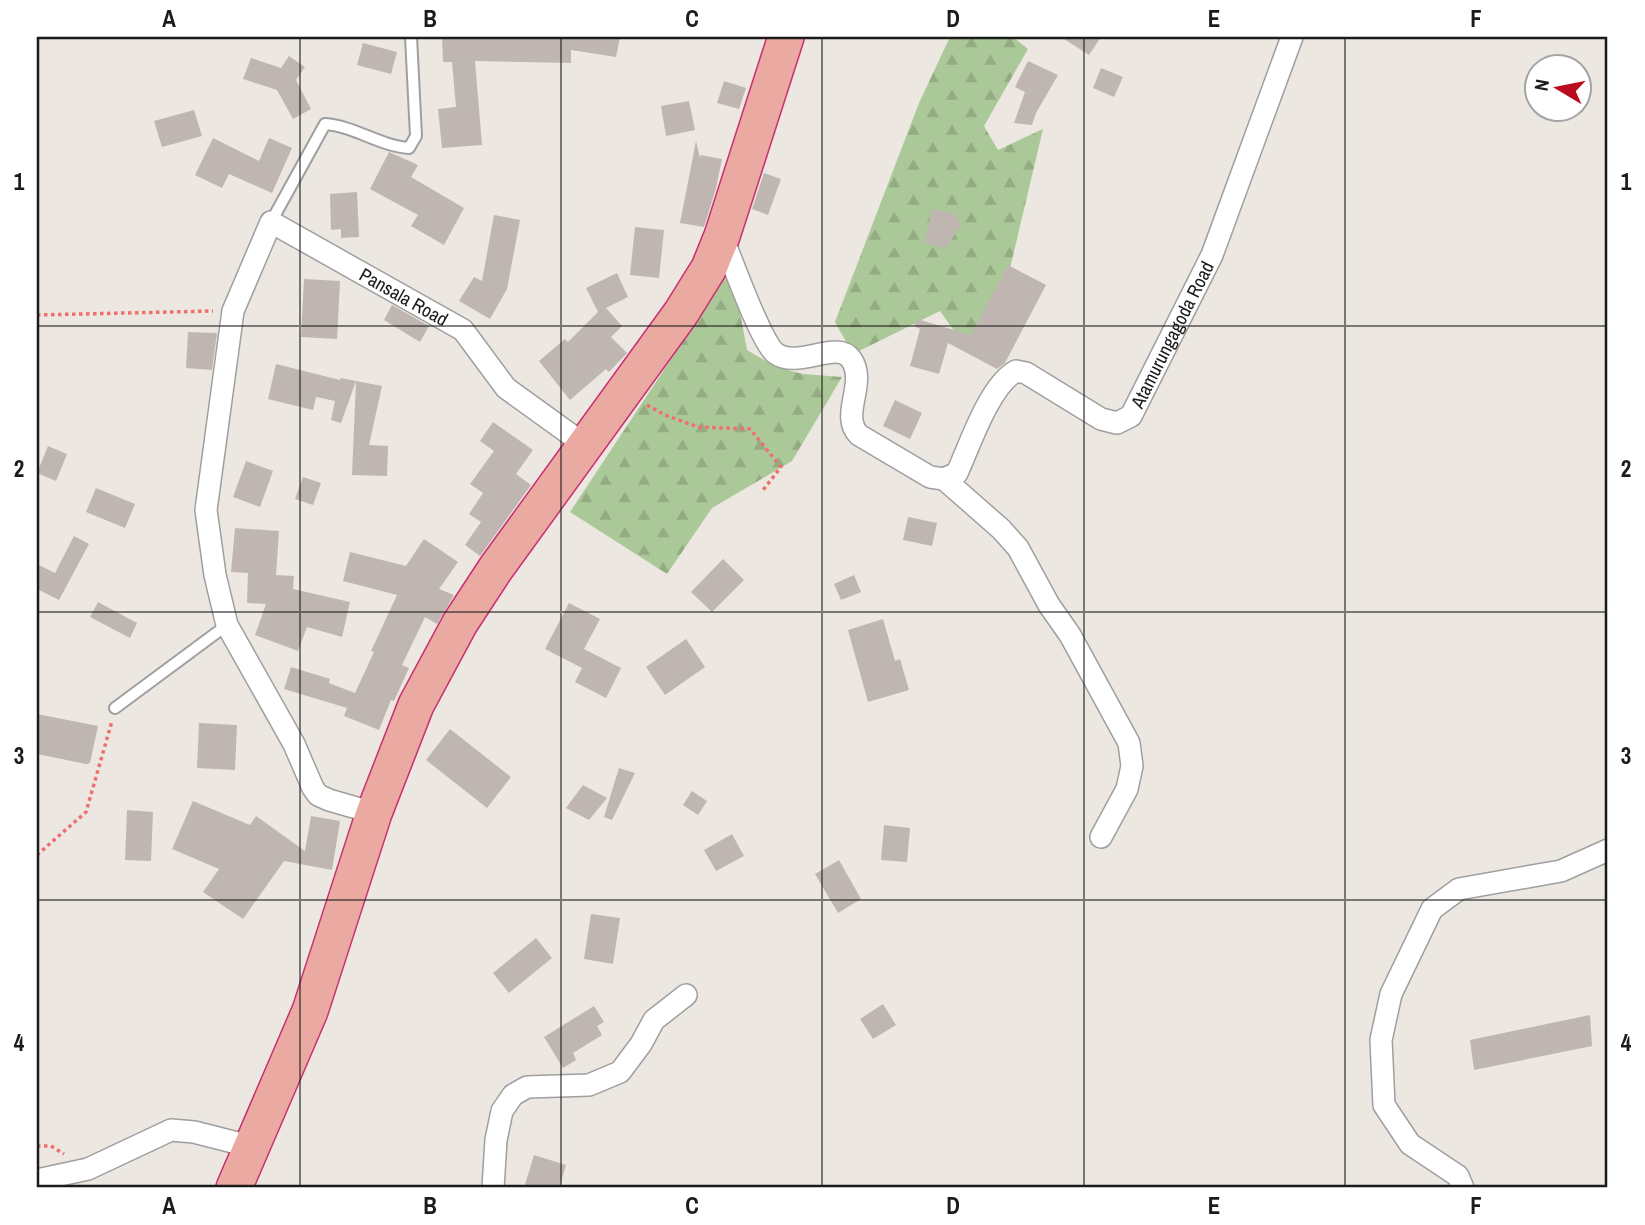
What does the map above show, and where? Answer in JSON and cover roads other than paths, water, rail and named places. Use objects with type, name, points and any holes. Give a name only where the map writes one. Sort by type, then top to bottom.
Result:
[{"type":"highway","points":[[234,1188],[310,1011],[374,813],[416,705],[460,623],[496,568],[624,392],[709,268],[722,236],[786,37]]},
{"type":"street","name":"Atamurungagoda Road","points":[[944,479],[957,473],[987,408],[1007,376],[1016,371],[1026,373],[1101,419],[1117,423],[1131,415],[1212,255],[1292,37]]},
{"type":"street","points":[[271,222],[233,311],[206,510],[215,575],[227,625],[294,744],[313,788],[318,795],[329,800],[374,813]]},
{"type":"street","name":"Pansala Road","points":[[271,222],[463,330],[506,388],[585,445]]},
{"type":"street","points":[[722,236],[760,329],[775,352],[786,358],[798,359],[831,352],[842,352],[850,357],[856,380],[851,422],[853,429],[930,477],[944,479],[1001,529],[1018,548],[1049,605],[1070,635],[1129,743],[1132,766],[1128,789],[1101,838]]},
{"type":"street","points":[[1463,1188],[1458,1176],[1410,1144],[1384,1105],[1381,1040],[1391,994],[1432,909],[1459,889],[1561,871],[1608,850]]},
{"type":"street","points":[[493,1188],[496,1140],[502,1111],[513,1095],[527,1087],[589,1085],[620,1072],[641,1044],[654,1020],[686,995]]},
{"type":"street","points":[[37,1180],[88,1169],[170,1130],[194,1132],[253,1147]]},
{"type":"lane","points":[[271,222],[313,141],[325,124],[342,125],[398,147],[409,148],[416,136],[411,37]]},
{"type":"lane","points":[[115,708],[227,625]]}]
